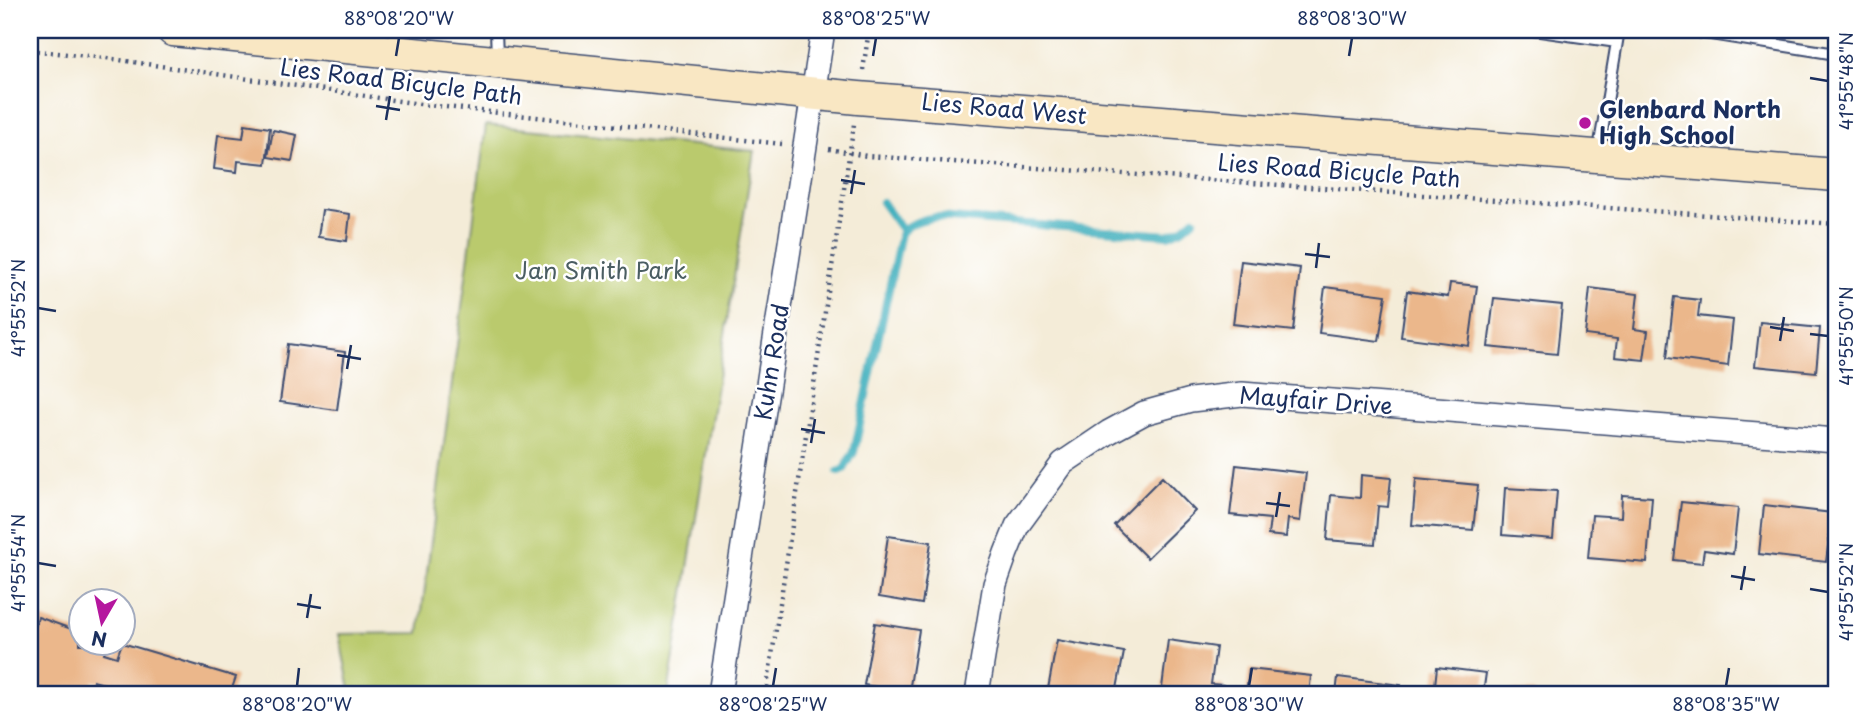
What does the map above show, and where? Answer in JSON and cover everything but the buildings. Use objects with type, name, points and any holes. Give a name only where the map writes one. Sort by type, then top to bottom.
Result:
[{"type":"street","name":"Lies Road West","points":[[173,30],[813,94],[1836,175]]},
{"type":"street","name":"Kuhn Road","points":[[720,694],[823,30]]},
{"type":"street","name":"Mayfair Drive","points":[[977,694],[995,584],[1017,526],[1063,463],[1109,432],[1144,413],[1166,405],[1242,394],[1836,440]]},
{"type":"lane","points":[[496,30],[497,62]]},
{"type":"lane","points":[[1533,30],[1617,42]]},
{"type":"lane","points":[[1598,156],[1619,30]]},
{"type":"lane","points":[[1686,30],[1836,54]]},
{"type":"path","points":[[865,57],[869,30]]},
{"type":"path","name":"Lies Road Bicycle Path","points":[[30,50],[106,58],[427,106],[769,143]]},
{"type":"path","points":[[766,694],[852,136]]},
{"type":"path","name":"Lies Road Bicycle Path","points":[[839,150],[867,156],[1836,224]]},
{"type":"green space","name":"Jan Smith Park","points":[[486,125],[754,151],[668,694],[351,694],[339,634],[419,633]]},
{"type":"waterway","points":[[882,202],[903,231]]},
{"type":"waterway","points":[[838,472],[844,469],[854,452],[901,233],[909,226],[937,217],[1168,235],[1182,229],[1194,219]]},
{"type":"place","name":"Glenbard North High School","points":[[1585,123]]}]
